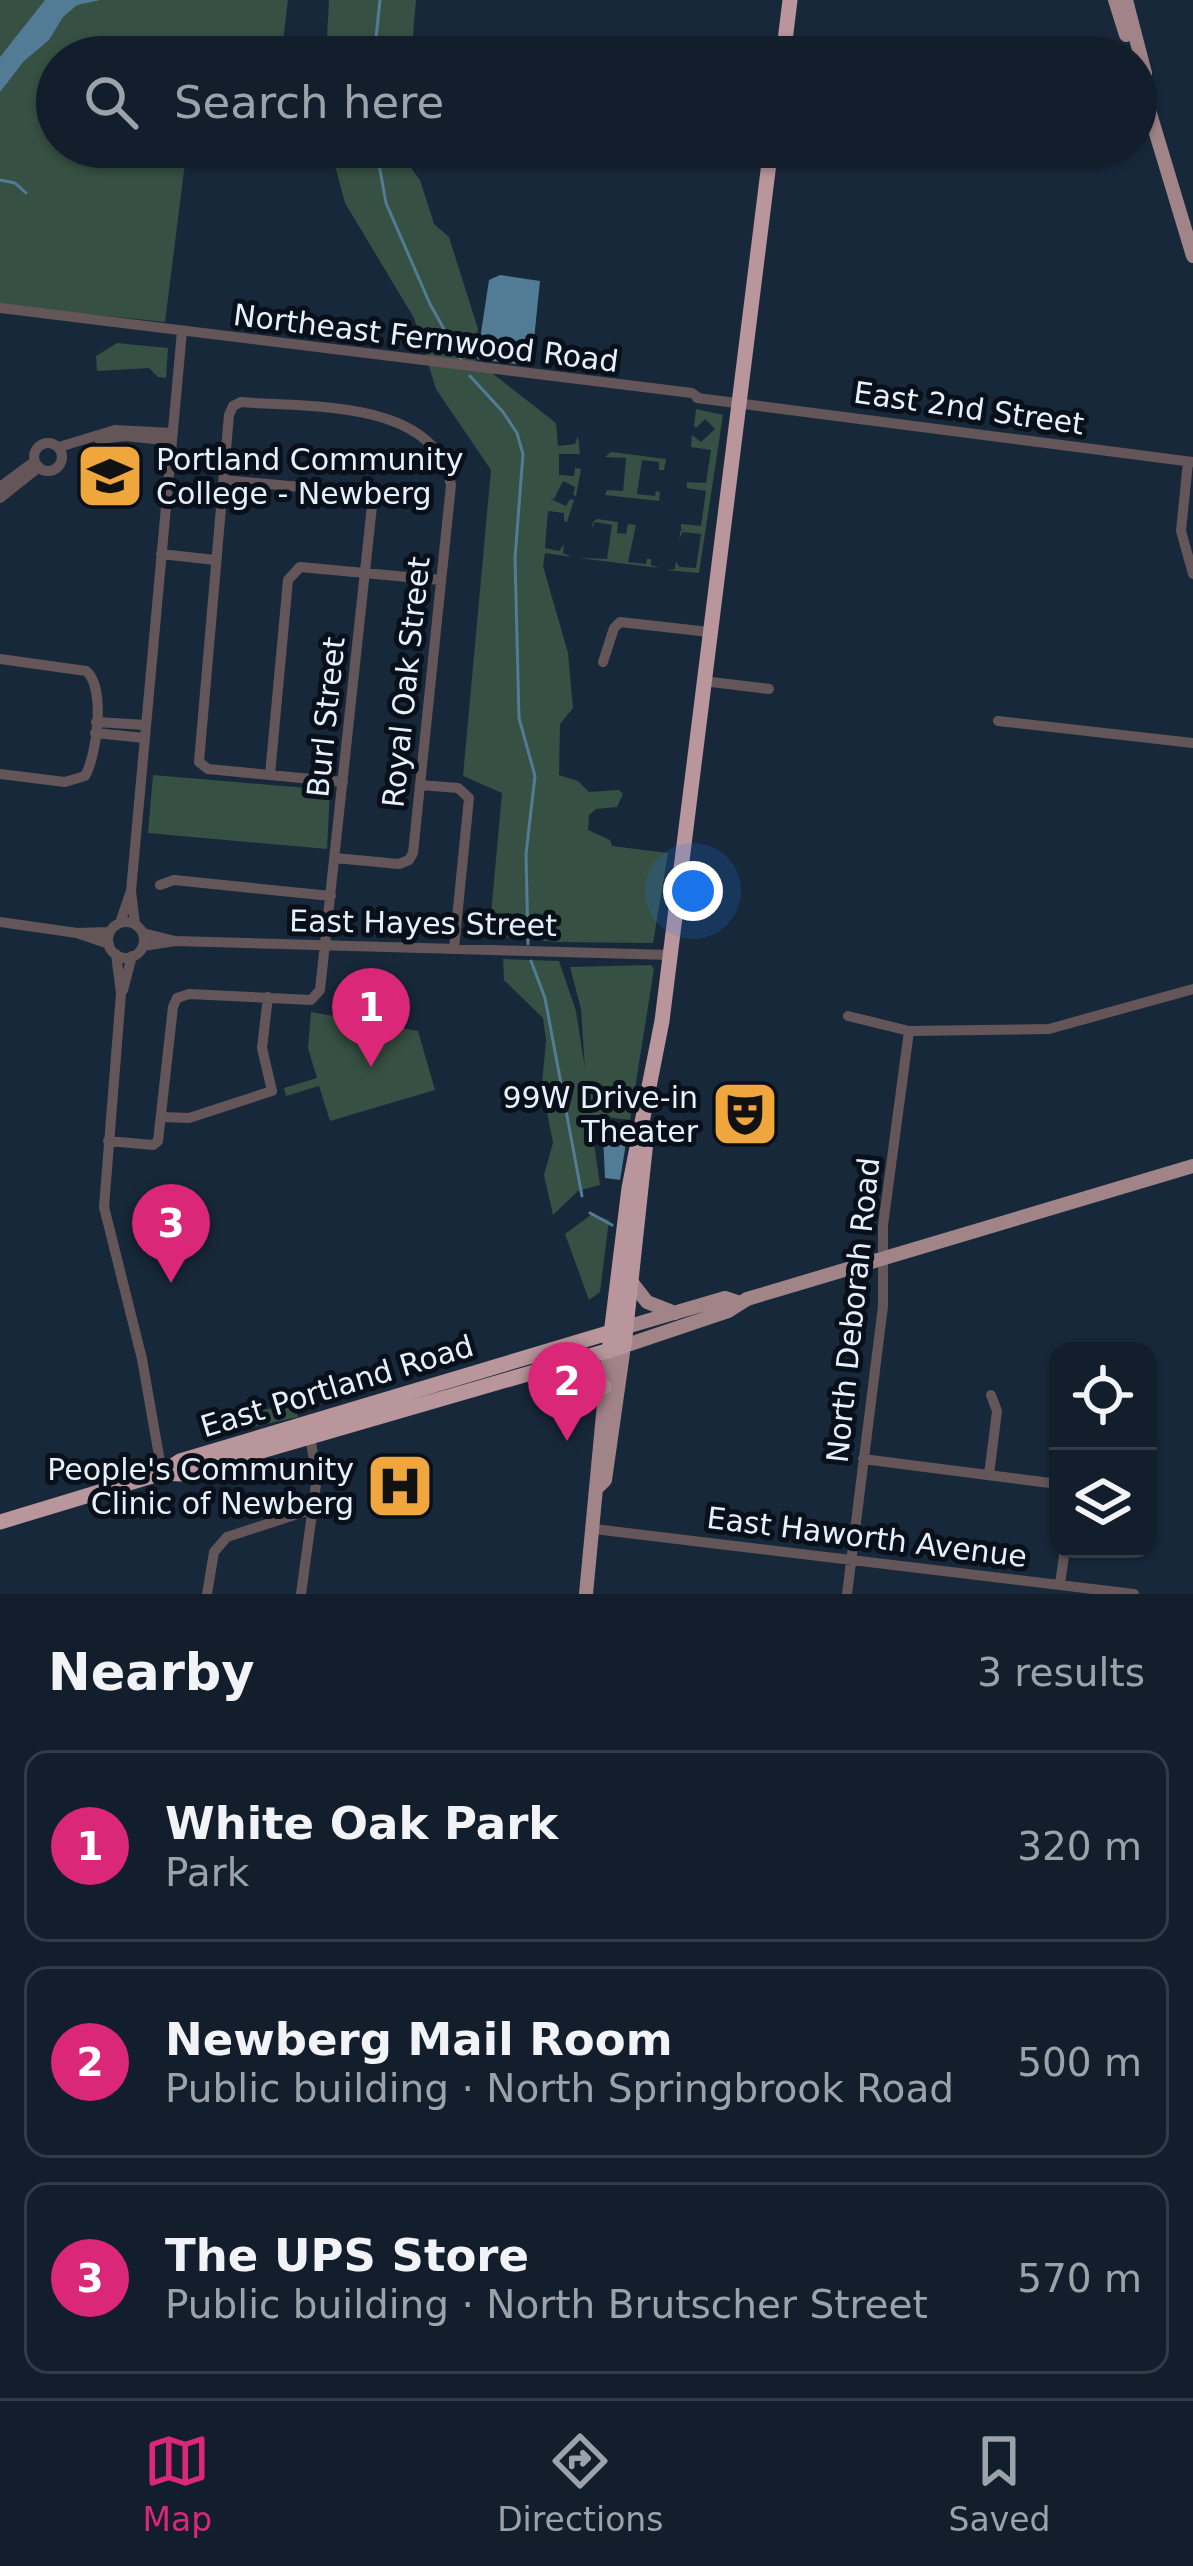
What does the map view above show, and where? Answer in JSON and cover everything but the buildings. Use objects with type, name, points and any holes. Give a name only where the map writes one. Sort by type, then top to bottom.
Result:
[{"type":"highway","points":[[786,36],[790,0]]},
{"type":"highway","points":[[619,1330],[633,1284],[645,1116],[670,955],[768,168]]},
{"type":"highway","points":[[617,1348],[637,1141],[645,1116]]},
{"type":"highway","points":[[637,1141],[641,1148],[638,1170],[643,1170]]},
{"type":"highway","name":"East Portland Road","points":[[0,1522],[162,1473],[180,1461],[619,1330]]},
{"type":"highway","name":"East Portland Road","points":[[162,1473],[182,1474],[617,1348]]},
{"type":"highway","points":[[562,1365],[589,1371],[604,1387]]},
{"type":"main road","points":[[1115,0],[1126,36]]},
{"type":"main road","points":[[1126,0],[1135,36]]},
{"type":"main road","points":[[1157,129],[1193,256]]},
{"type":"main road","name":"East Portland Road","points":[[617,1348],[728,1311],[737,1302],[1193,1166]]},
{"type":"main road","points":[[633,1284],[647,1302],[675,1313]]},
{"type":"main road","name":"East Portland Road","points":[[619,1330],[725,1298],[737,1302]]},
{"type":"main road","points":[[586,1594],[604,1387],[617,1348]]},
{"type":"main road","points":[[598,1486],[605,1480],[617,1348]]},
{"type":"street","name":"Northeast Fernwood Road","points":[[0,308],[738,403]]},
{"type":"street","points":[[162,1473],[142,1359],[105,1217],[125,937],[182,332]]},
{"type":"street","name":"Royal Oak Street","points":[[224,480],[229,416],[241,402],[383,416],[402,423],[443,458],[451,485],[409,860],[400,864],[335,858]]},
{"type":"street","name":"East 2nd Street","points":[[738,403],[1190,462]]},
{"type":"street","points":[[37,464],[35,451],[43,443],[60,449],[115,430],[172,437]]},
{"type":"street","points":[[37,464],[50,471],[58,467],[60,449]]},
{"type":"street","points":[[1190,462],[1181,531],[1193,574]]},
{"type":"street","points":[[0,488],[37,464]]},
{"type":"street","points":[[0,497],[37,464]]},
{"type":"street","points":[[224,480],[199,763],[208,769],[343,782]]},
{"type":"street","name":"Burl Street","points":[[224,480],[356,492],[367,496],[372,506],[332,896],[315,997],[268,997]]},
{"type":"street","points":[[161,554],[215,560]]},
{"type":"street","points":[[270,775],[288,580],[293,571],[300,567],[440,580]]},
{"type":"street","points":[[603,662],[620,622],[709,632]]},
{"type":"street","points":[[0,659],[86,671],[98,685],[92,765],[76,781],[0,774]]},
{"type":"street","points":[[703,681],[769,688]]},
{"type":"street","points":[[998,721],[1193,743]]},
{"type":"street","points":[[95,728],[145,732]]},
{"type":"street","points":[[420,785],[458,788],[469,798],[454,948]]},
{"type":"street","points":[[160,885],[174,880],[332,896]]},
{"type":"street","name":"East Hayes Street","points":[[0,922],[175,941],[670,955]]},
{"type":"street","points":[[121,993],[132,956],[125,937]]},
{"type":"street","points":[[848,1016],[909,1031],[1068,1027],[1193,989]]},
{"type":"street","points":[[108,1141],[152,1145],[158,1141],[173,1007],[183,995],[268,997],[262,1048],[272,1091],[189,1118],[163,1117]]},
{"type":"street","name":"North Deborah Road","points":[[847,1594],[883,1306],[884,1225],[909,1031]]},
{"type":"street","points":[[989,1475],[998,1411],[991,1395]]},
{"type":"street","points":[[301,1594],[317,1464],[310,1437]]},
{"type":"street","points":[[863,1459],[1049,1483]]},
{"type":"street","points":[[207,1594],[212,1556],[226,1537],[313,1509]]},
{"type":"street","name":"East Haworth Avenue","points":[[594,1529],[1134,1594]]},
{"type":"street","points":[[1060,1584],[1064,1558]]},
{"type":"green space","points":[[0,0],[288,0],[284,36],[36,36],[36,168],[184,168],[165,322],[0,305]]},
{"type":"green space","points":[[329,0],[416,0],[413,36],[327,36]]},
{"type":"green space","points":[[336,168],[411,168],[420,180],[434,224],[449,237],[478,329],[474,359],[556,423],[558,446],[575,444],[578,436],[580,454],[559,454],[559,475],[574,476],[575,468],[581,469],[576,496],[575,487],[563,481],[554,499],[549,498],[566,506],[574,500],[567,522],[564,513],[548,511],[545,548],[559,551],[564,544],[563,553],[571,557],[545,553],[543,566],[568,653],[573,708],[560,724],[559,775],[578,781],[589,792],[619,790],[623,794],[617,807],[596,809],[589,815],[588,830],[610,840],[612,846],[668,853],[653,943],[489,936],[502,793],[463,776],[491,470],[436,389],[414,318],[345,203]]},
{"type":"green space","points":[[117,343],[168,348],[166,378],[149,368],[97,371],[96,356]]},
{"type":"green space","points":[[696,409],[723,415],[699,573],[666,570],[675,569],[676,561],[679,567],[696,568],[701,534],[683,532],[679,539],[681,530],[685,530],[681,524],[701,526],[706,491],[687,488],[687,482],[706,483],[711,450],[691,447],[692,435],[701,442],[715,429],[705,419],[694,426]]},
{"type":"green space","points":[[611,452],[666,459],[664,470],[659,470],[659,462],[642,460],[637,494],[660,492],[659,501],[605,495],[607,490],[623,491],[626,458],[605,457]]},
{"type":"green space","points":[[597,519],[618,522],[617,533],[626,534],[628,524],[636,525],[628,562],[646,564],[651,559],[651,565],[659,568],[578,558],[607,559],[612,525],[595,522],[592,529],[593,522]]},
{"type":"green space","points":[[153,775],[330,790],[327,849],[148,833]]},
{"type":"green space","points":[[503,959],[559,961],[576,1011],[585,1069],[581,1009],[570,967],[651,965],[654,969],[630,1120],[590,1115],[600,1185],[578,1191],[553,1215],[544,1175],[553,1143],[542,1085],[543,1018],[504,980]]},
{"type":"green space","points":[[311,1012],[418,1031],[435,1090],[330,1121],[319,1086],[286,1096],[284,1088],[317,1078],[308,1048]]},
{"type":"green space","points":[[592,1214],[609,1220],[600,1292],[589,1300],[565,1234]]},
{"type":"green space","points":[[295,1403],[298,1417],[248,1428],[244,1414]]},
{"type":"water","points":[[45,0],[100,0],[77,5],[51,36],[36,36],[36,51],[0,92],[0,57]]},
{"type":"water","points":[[500,275],[540,281],[532,359],[524,365],[477,359],[489,280]]},
{"type":"water","points":[[603,1135],[627,1137],[620,1180],[605,1178]]},
{"type":"waterway","points":[[376,36],[380,0]]},
{"type":"waterway","points":[[380,168],[386,203],[430,304],[461,360]]},
{"type":"waterway","points":[[0,180],[15,183],[26,193]]},
{"type":"waterway","points":[[470,376],[503,412],[517,433],[523,454],[515,558],[519,718],[535,776],[526,854],[528,944]]},
{"type":"waterway","points":[[531,961],[545,998],[582,1196]]},
{"type":"waterway","points":[[590,1213],[612,1225]]},
{"type":"place","name":"Portland Community College - Newberg","points":[[110,476]]},
{"type":"place","name":"White Oak Park","points":[[371,1067]]},
{"type":"place","name":"99W Drive-in Theater","points":[[745,1114]]},
{"type":"place","name":"The UPS Store","points":[[171,1283]]},
{"type":"place","name":"Newberg Mail Room","points":[[567,1441]]},
{"type":"place","name":"People's Community Clinic of Newberg","points":[[400,1486]]}]
